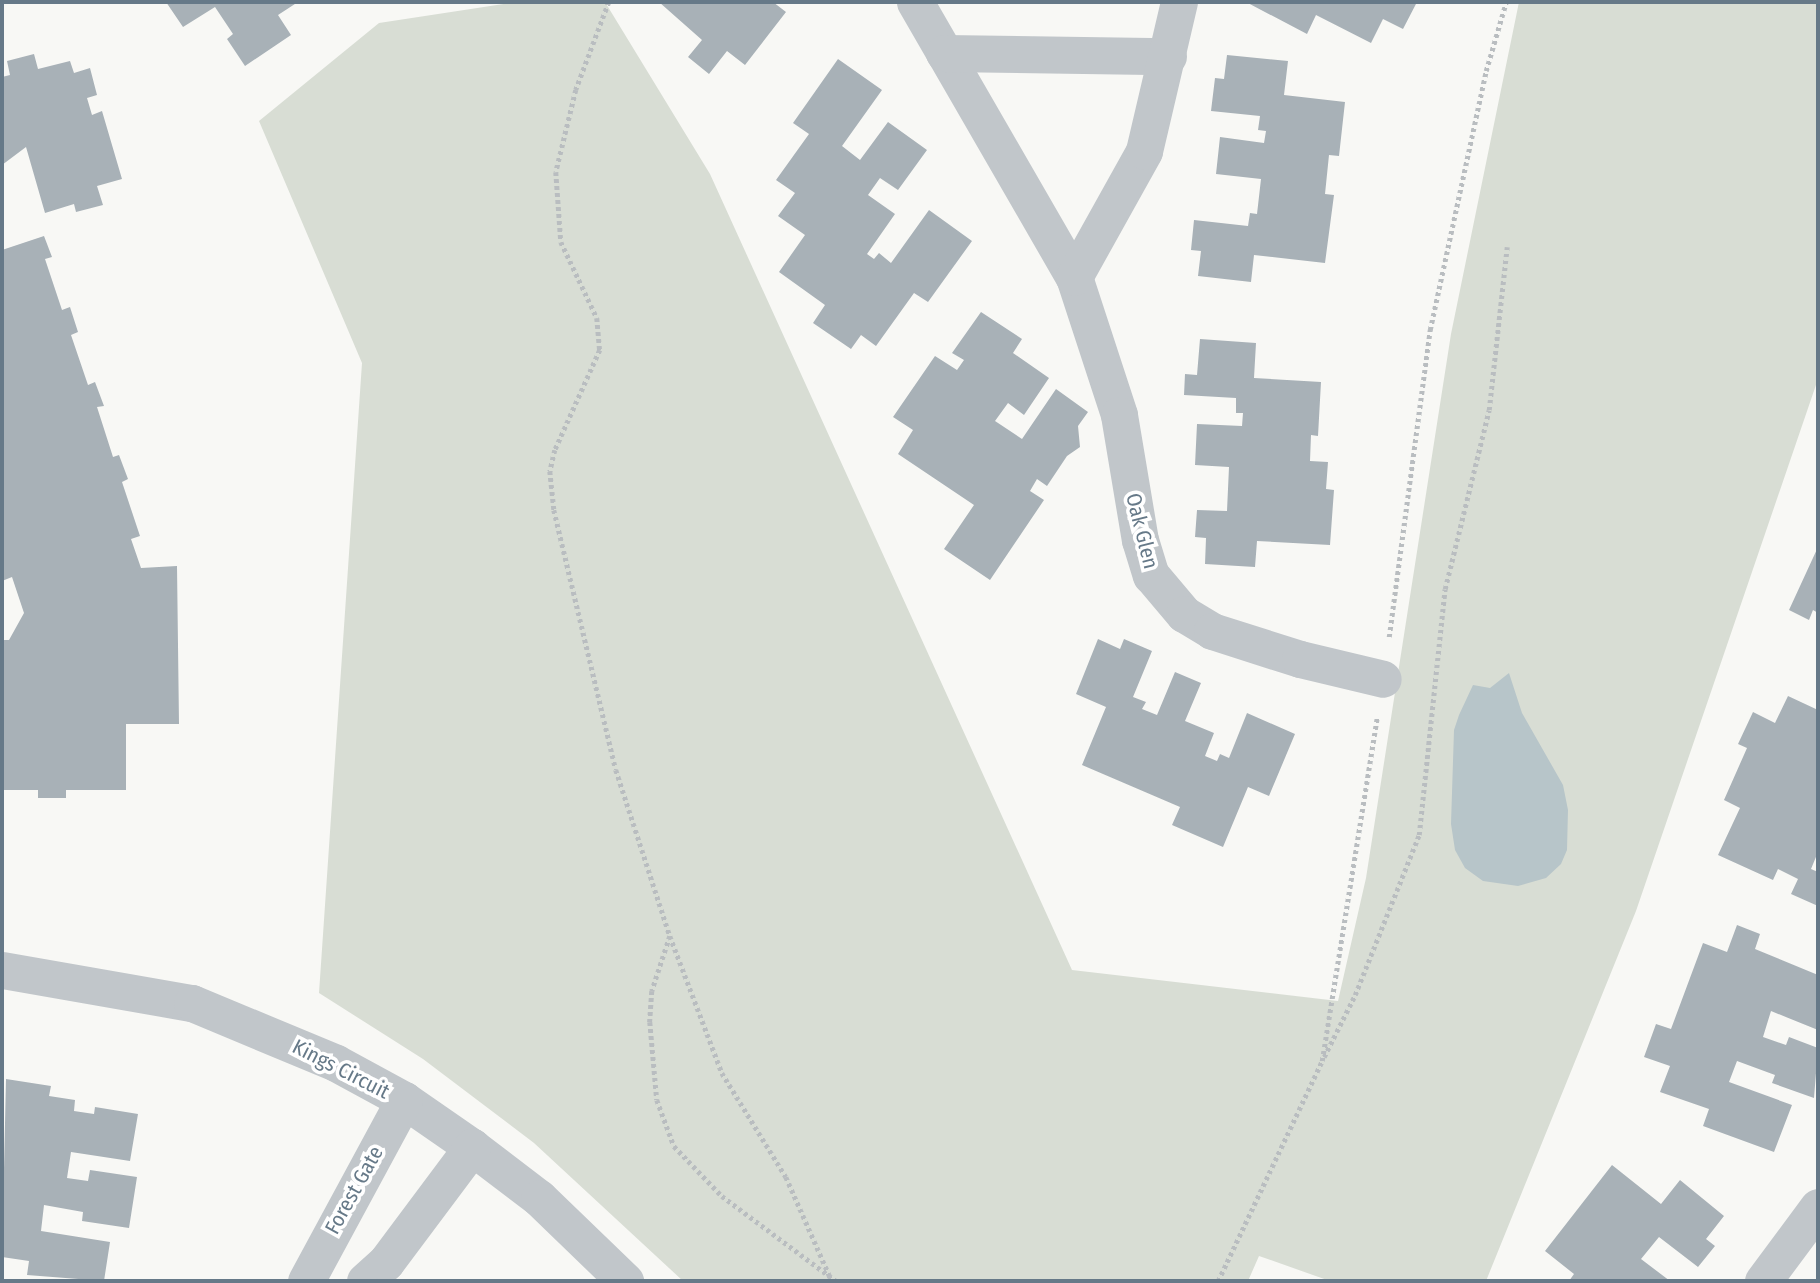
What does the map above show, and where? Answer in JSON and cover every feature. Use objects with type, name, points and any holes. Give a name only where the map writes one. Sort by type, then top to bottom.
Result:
[{"type":"street","name":"Oak Glen","points":[[915,2],[1074,277],[1119,415],[1140,540],[1151,575],[1167,597],[1212,631],[1383,679]]},
{"type":"street","points":[[1074,277],[1144,151],[1179,2]]},
{"type":"street","points":[[944,53],[1168,56]]},
{"type":"street","name":"Kings Circuit","points":[[2,970],[192,1003],[336,1063],[404,1100],[472,1147],[539,1198],[625,1281]]},
{"type":"street","name":"Forest Gate","points":[[306,1281],[404,1100]]},
{"type":"street","points":[[365,1281],[386,1262],[472,1147]]},
{"type":"street","points":[[1763,1281],[1818,1207]]},
{"type":"path","points":[[608,2],[576,90],[556,172],[561,242],[597,318],[600,350],[550,471],[567,579],[616,770],[670,936],[722,1073],[786,1177],[833,1280]]},
{"type":"path","points":[[1322,1061],[1350,1005],[1419,835],[1445,589],[1489,410],[1507,247]]},
{"type":"path","points":[[670,936],[652,991],[650,1022],[657,1100],[674,1146],[722,1196],[833,1280]]},
{"type":"shaded area","points":[[517,2],[605,2],[710,174],[1072,970],[1338,1001],[1366,878],[1451,334],[1519,2],[1818,2],[1818,379],[1636,911],[1486,1281],[1330,1281],[1259,1256],[1248,1281],[683,1281],[534,1143],[423,1059],[319,993],[362,363],[259,121],[379,23]]},
{"type":"shaded area","points":[[1509,673],[1522,713],[1563,785],[1568,810],[1567,850],[1561,864],[1546,878],[1518,886],[1483,881],[1465,868],[1455,850],[1451,824],[1454,730],[1459,715],[1473,685],[1490,688]]},
{"type":"building","points":[[166,2],[298,2],[278,15],[291,35],[245,66],[227,39],[233,34],[215,7],[183,27]]},
{"type":"building","points":[[659,2],[773,2],[786,12],[745,65],[727,51],[709,74],[688,57],[702,40]]},
{"type":"building","points":[[1246,2],[1417,2],[1403,29],[1383,19],[1371,43],[1316,15],[1307,34]]},
{"type":"building","points":[[34,54],[38,69],[70,61],[74,73],[90,68],[97,95],[87,98],[92,115],[102,111],[122,179],[97,186],[103,205],[76,212],[74,204],[45,213],[26,147],[2,165],[2,77],[10,75],[7,61]]},
{"type":"building","points":[[1227,55],[1288,61],[1284,95],[1345,102],[1339,156],[1329,155],[1325,194],[1334,195],[1325,263],[1254,255],[1251,282],[1198,276],[1201,251],[1191,250],[1194,220],[1248,226],[1250,213],[1257,214],[1261,179],[1216,174],[1220,137],[1264,143],[1266,131],[1258,130],[1260,116],[1211,111],[1215,78],[1224,79]]},
{"type":"building","points":[[838,59],[882,90],[842,146],[860,160],[888,122],[927,150],[898,190],[880,178],[868,195],[895,214],[867,254],[874,259],[879,253],[891,263],[929,210],[972,241],[928,302],[914,293],[876,346],[861,335],[851,349],[813,323],[825,305],[779,272],[805,235],[778,216],[795,193],[776,180],[809,134],[793,123]]},
{"type":"building","points":[[44,236],[52,257],[45,259],[62,310],[70,307],[78,332],[71,335],[88,385],[95,382],[104,406],[97,407],[113,457],[119,455],[128,479],[122,482],[140,536],[131,539],[141,568],[177,566],[179,724],[126,724],[126,790],[66,790],[66,798],[38,798],[38,790],[2,790],[2,640],[9,640],[24,613],[12,577],[2,581],[2,250]]},
{"type":"building","points":[[981,312],[1022,339],[1013,353],[1049,378],[1024,415],[1008,403],[995,421],[1022,439],[1056,389],[1088,412],[1078,426],[1080,447],[1067,456],[1047,486],[1037,479],[1030,491],[1044,500],[990,580],[944,549],[974,505],[898,454],[913,430],[893,417],[935,356],[957,370],[964,360],[952,353]]},
{"type":"building","points":[[1200,339],[1256,343],[1254,378],[1321,382],[1318,436],[1311,435],[1310,461],[1328,462],[1326,489],[1334,490],[1330,545],[1257,541],[1255,567],[1205,564],[1206,538],[1195,537],[1197,510],[1227,511],[1229,467],[1195,465],[1197,424],[1242,426],[1243,413],[1236,413],[1236,398],[1184,395],[1185,374],[1197,375]]},
{"type":"building","points":[[1818,547],[1818,613],[1813,610],[1809,620],[1789,610]]},
{"type":"building","points":[[1098,639],[1120,649],[1124,639],[1152,651],[1133,697],[1146,702],[1142,709],[1157,715],[1175,672],[1201,683],[1185,721],[1214,733],[1205,756],[1217,761],[1220,754],[1229,758],[1247,713],[1295,734],[1269,796],[1248,787],[1223,847],[1172,825],[1180,807],[1082,765],[1106,707],[1076,694]]},
{"type":"building","points":[[1788,696],[1818,710],[1818,852],[1811,869],[1818,872],[1818,906],[1791,894],[1798,879],[1778,869],[1773,880],[1718,855],[1740,808],[1724,800],[1747,748],[1738,744],[1753,712],[1775,723]]},
{"type":"building","points":[[1737,925],[1760,934],[1755,949],[1818,975],[1818,1030],[1771,1011],[1763,1037],[1786,1045],[1789,1037],[1818,1048],[1814,1098],[1772,1083],[1775,1075],[1737,1061],[1729,1082],[1792,1105],[1774,1152],[1703,1126],[1709,1109],[1660,1092],[1670,1066],[1644,1057],[1656,1024],[1671,1029],[1703,943],[1727,952]]},
{"type":"building","points":[[6,1079],[51,1086],[49,1096],[75,1100],[74,1111],[94,1114],[95,1107],[138,1114],[130,1161],[71,1152],[67,1178],[88,1181],[90,1170],[137,1177],[129,1228],[82,1221],[83,1212],[44,1205],[41,1231],[110,1242],[104,1281],[27,1275],[29,1261],[2,1257]]},
{"type":"building","points":[[1612,1165],[1661,1204],[1680,1180],[1724,1216],[1706,1239],[1715,1246],[1698,1267],[1659,1237],[1641,1259],[1670,1281],[1569,1281],[1574,1274],[1545,1251]]}]
